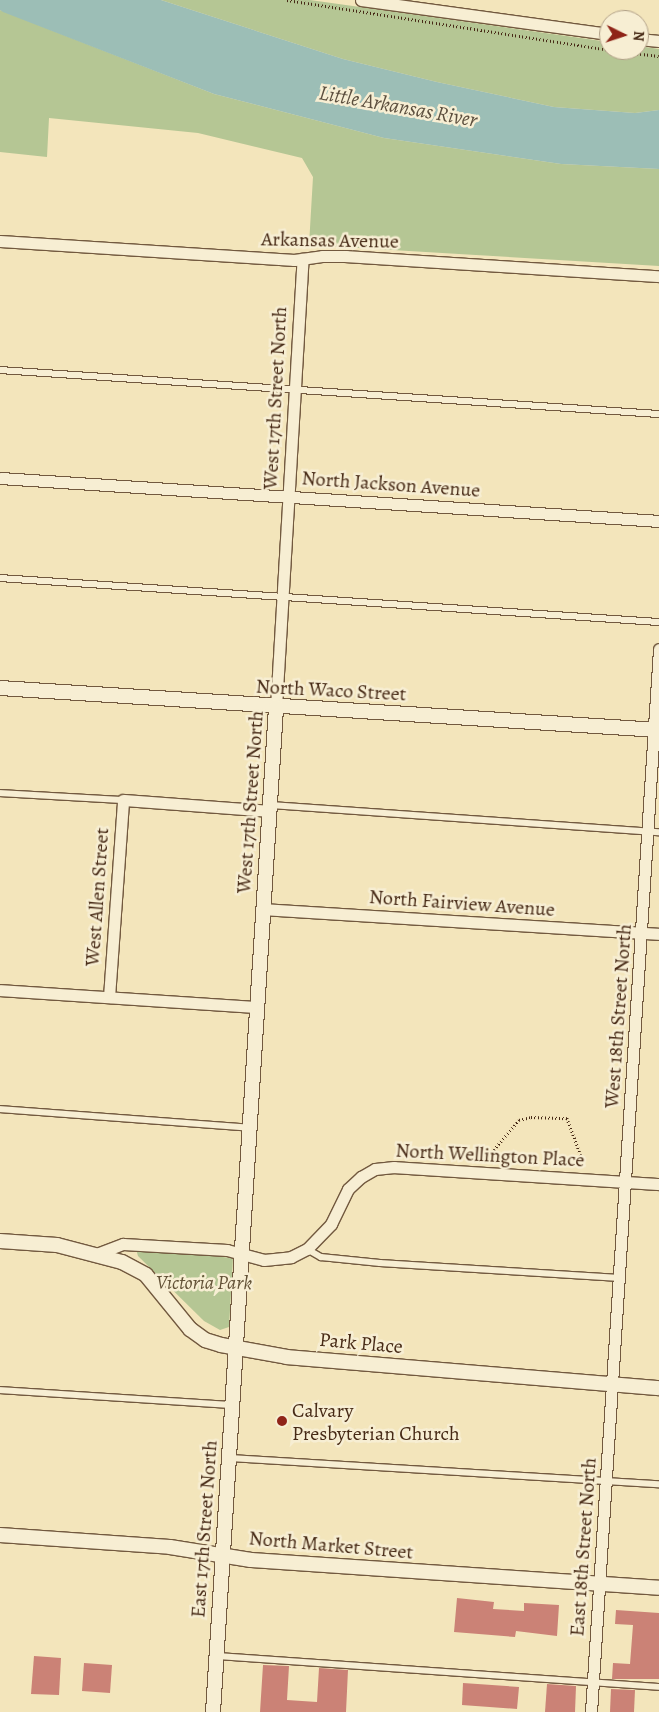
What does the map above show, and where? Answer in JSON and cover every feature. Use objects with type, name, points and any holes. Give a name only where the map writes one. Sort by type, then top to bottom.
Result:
[{"type":"street","points":[[361,0],[599,33]]},
{"type":"street","name":"Arkansas Avenue","points":[[0,241],[303,259],[346,256],[659,276]]},
{"type":"street","name":"West 17th Street North","points":[[236,1348],[303,259]]},
{"type":"street","name":"North Jackson Avenue","points":[[0,478],[659,520]]},
{"type":"street","name":"West 18th Street North","points":[[614,1385],[642,933],[653,831],[659,649]]},
{"type":"street","name":"North Waco Street","points":[[0,688],[657,730]]},
{"type":"street","points":[[122,800],[270,808]]},
{"type":"street","name":"West Allen Street","points":[[109,998],[122,800]]},
{"type":"street","name":"North Fairview Avenue","points":[[263,909],[659,934]]},
{"type":"street","points":[[0,990],[257,1007]]},
{"type":"street","name":"North Wellington Place","points":[[241,1256],[264,1260],[291,1257],[307,1249],[331,1224],[348,1188],[375,1169],[394,1167],[659,1184]]},
{"type":"street","name":"Park Place","points":[[0,1241],[57,1245],[122,1262],[146,1275],[190,1329],[205,1340],[236,1348],[288,1357],[659,1388]]},
{"type":"street","points":[[94,1255],[123,1244],[227,1250],[241,1256]]},
{"type":"street","name":"East 17th Street North","points":[[213,1712],[236,1348]]},
{"type":"street","name":"East 18th Street North","points":[[591,1712],[614,1385]]},
{"type":"street","name":"North Market Street","points":[[0,1535],[170,1547],[222,1556],[659,1588]]},
{"type":"lane","points":[[0,370],[659,414]]},
{"type":"lane","points":[[0,578],[659,622]]},
{"type":"lane","points":[[0,793],[122,800]]},
{"type":"lane","points":[[270,808],[653,831]]},
{"type":"lane","points":[[0,1108],[250,1128]]},
{"type":"lane","points":[[307,1249],[321,1257],[380,1263],[620,1278]]},
{"type":"lane","points":[[0,1390],[232,1405]]},
{"type":"lane","points":[[229,1458],[659,1484]]},
{"type":"lane","points":[[216,1656],[659,1687]]},
{"type":"path","points":[[287,0],[599,48]]},
{"type":"path","points":[[489,1155],[519,1120],[531,1117],[567,1118],[583,1161]]},
{"type":"green space","points":[[161,0],[310,0],[599,41],[599,60],[649,60],[649,48],[659,49],[659,110],[635,113],[554,107],[437,82],[343,59]]},
{"type":"green space","points":[[0,10],[214,94],[384,138],[561,164],[659,169],[659,266],[309,245],[313,177],[302,158],[198,133],[49,118],[47,157],[0,152]]},
{"type":"green space","name":"Victoria Park","points":[[136,1249],[233,1258],[229,1327],[220,1330],[204,1321],[138,1256]]},
{"type":"water","name":"Little Arkansas River","points":[[0,0],[161,0],[343,59],[437,82],[554,107],[635,113],[659,110],[659,169],[561,164],[384,138],[214,94],[3,12],[0,10]]},
{"type":"building","points":[[457,1598],[494,1602],[493,1609],[524,1611],[524,1603],[559,1605],[557,1636],[516,1631],[515,1637],[454,1632]]},
{"type":"building","points":[[616,1610],[659,1613],[659,1679],[612,1679],[613,1663],[630,1664],[633,1625],[615,1624]]},
{"type":"building","points":[[34,1656],[61,1658],[59,1695],[31,1694]]},
{"type":"building","points":[[84,1663],[112,1665],[110,1693],[82,1691]]},
{"type":"building","points":[[263,1665],[289,1666],[287,1700],[317,1702],[319,1668],[348,1670],[346,1712],[260,1712]]},
{"type":"building","points":[[463,1683],[519,1687],[517,1709],[462,1705]]},
{"type":"building","points":[[547,1684],[576,1686],[575,1712],[545,1712]]},
{"type":"building","points":[[611,1689],[635,1690],[634,1712],[610,1712]]},
{"type":"place","name":"Calvary Presbyterian Church","points":[[282,1421]]}]
